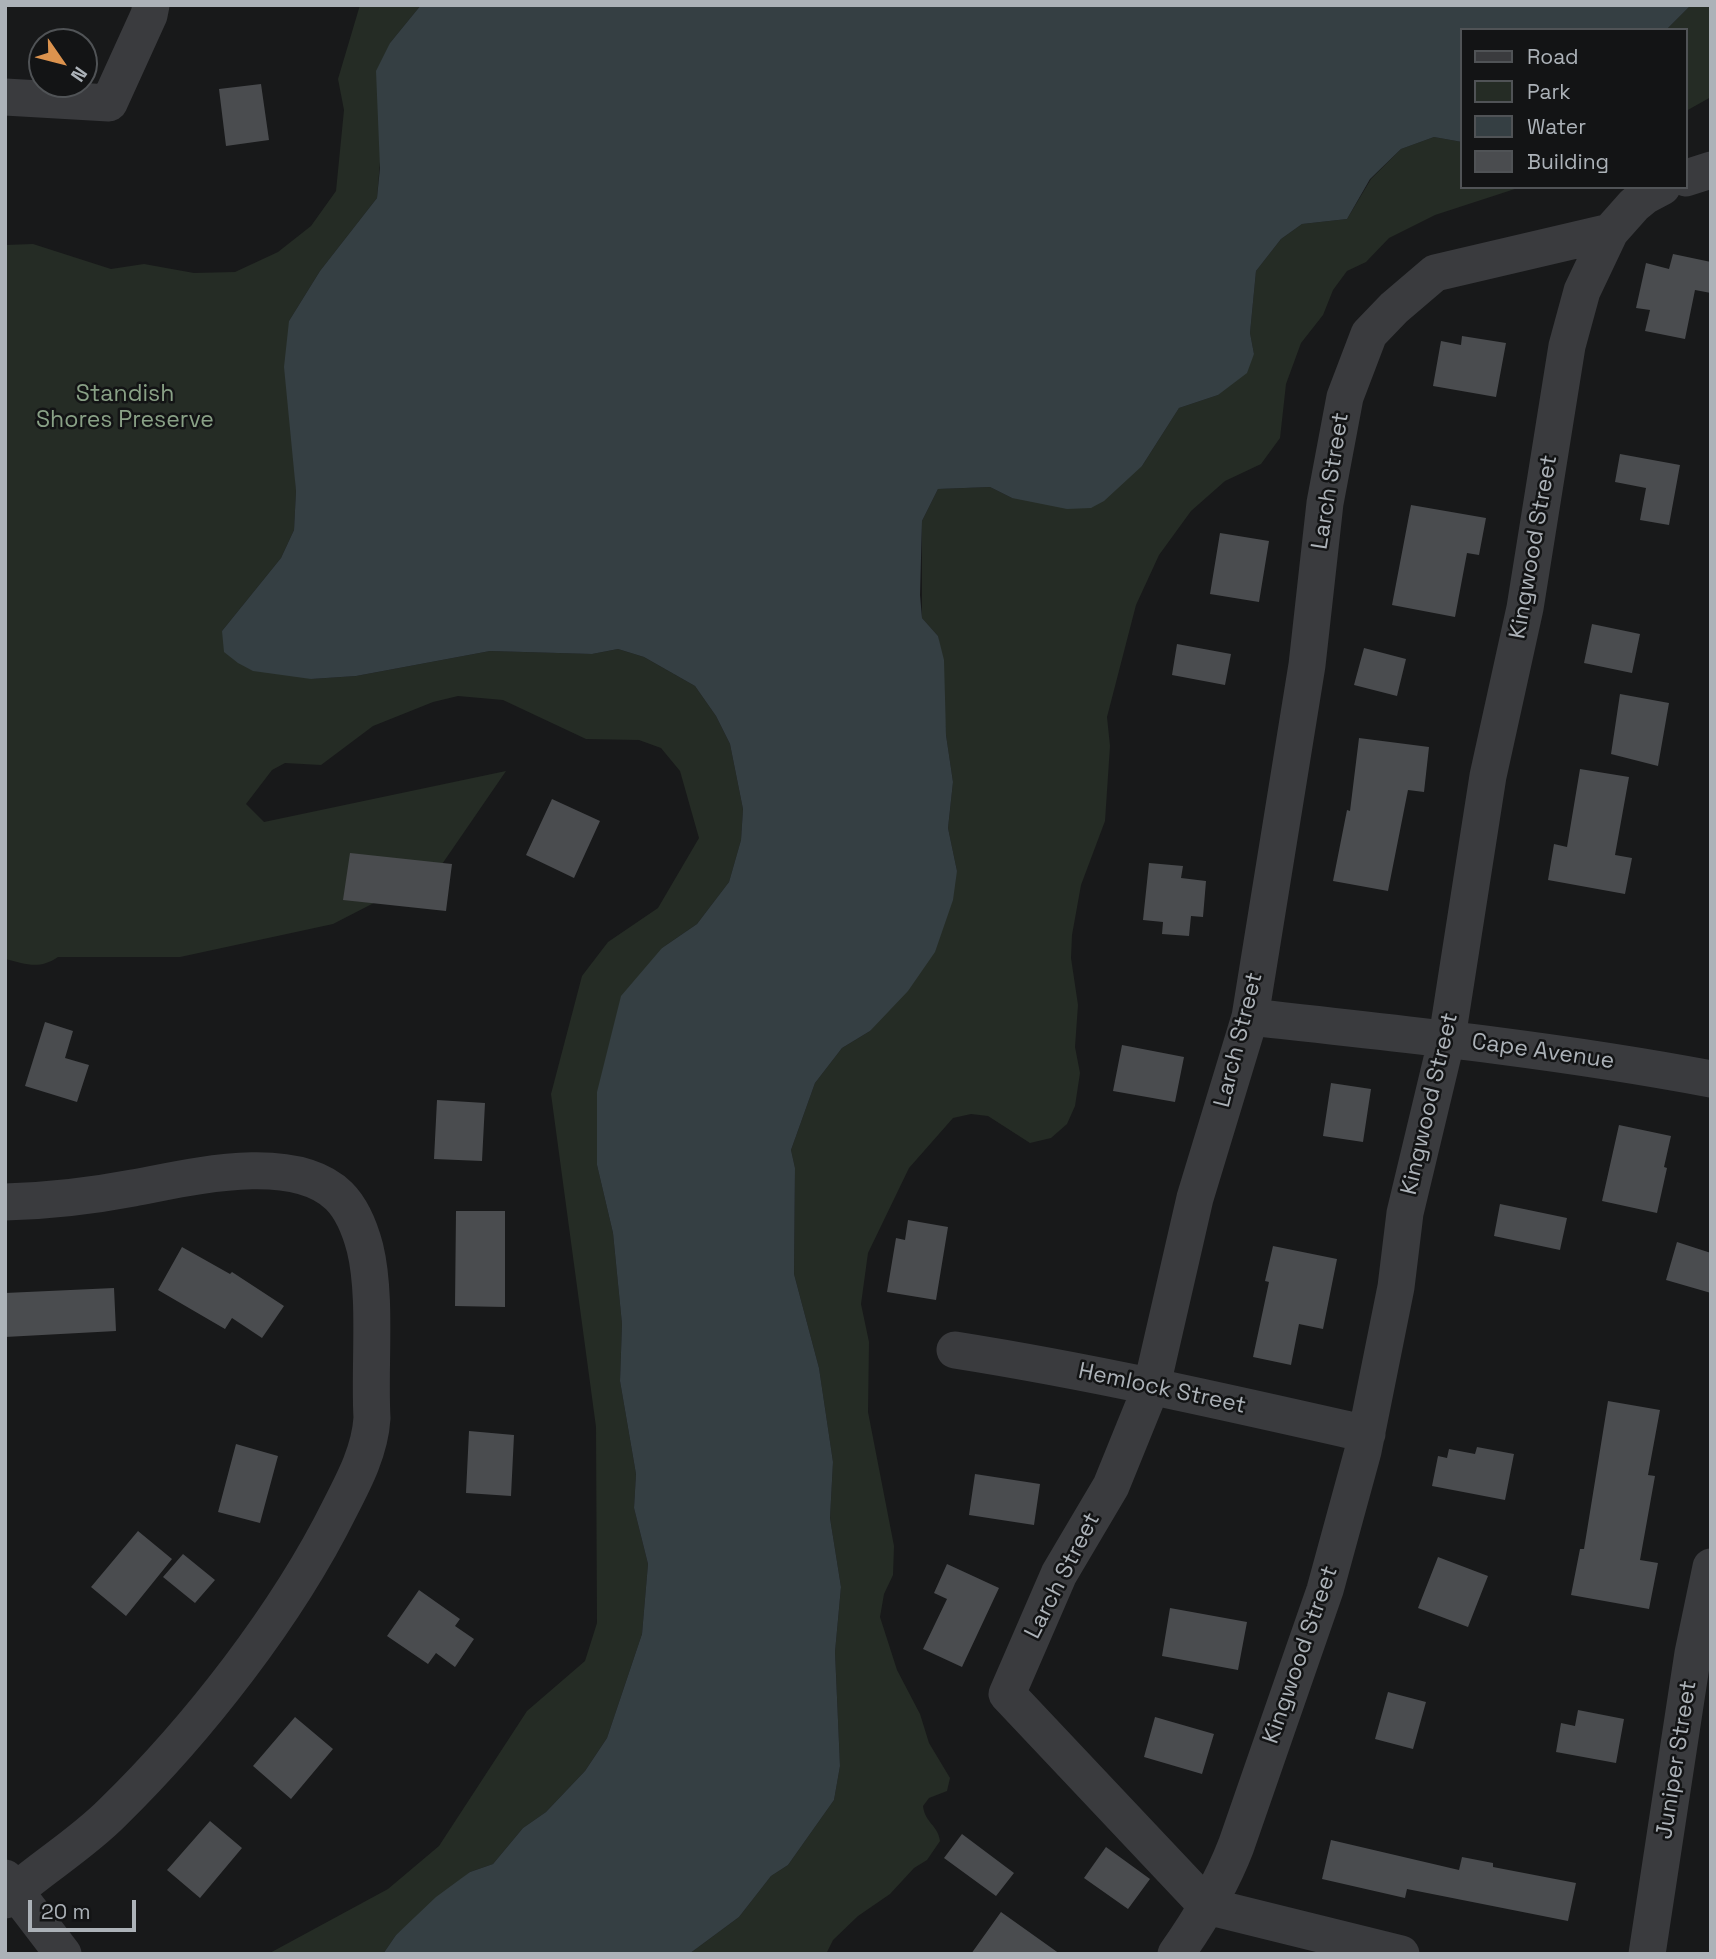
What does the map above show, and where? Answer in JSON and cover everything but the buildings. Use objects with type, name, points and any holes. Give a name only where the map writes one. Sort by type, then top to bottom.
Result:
[{"type":"street","points":[[5,97],[109,103],[149,15],[151,5]]},
{"type":"street","points":[[1688,177],[1711,170]]},
{"type":"street","name":"Kingwood Street","points":[[1176,1954],[1224,1876],[1325,1590],[1367,1434],[1396,1287],[1408,1201],[1447,1038],[1488,776],[1527,596],[1567,346],[1583,291],[1601,247],[1610,232],[1640,200],[1659,189]]},
{"type":"street","name":"Larch Street","points":[[1207,1906],[1007,1694],[1059,1574],[1111,1486],[1152,1385],[1195,1198],[1250,1017],[1307,666],[1325,503],[1345,397],[1368,334],[1435,274],[1610,232]]},
{"type":"street","name":"Cape Avenue","points":[[1250,1017],[1447,1038],[1637,1065],[1711,1079]]},
{"type":"street","points":[[5,1202],[129,1189],[222,1171],[268,1171],[293,1175],[317,1182],[337,1194],[354,1217],[366,1251],[370,1294],[371,1433],[339,1511],[313,1558],[270,1625],[158,1766],[79,1843],[9,1890],[64,1954]]},
{"type":"street","name":"Hemlock Street","points":[[955,1350],[1152,1385],[1367,1434]]},
{"type":"street","name":"Juniper Street","points":[[1647,1954],[1693,1653],[1711,1567]]},
{"type":"street","points":[[1207,1906],[1401,1954]]},
{"type":"green space","name":"Standish Shores Preserve","points":[[360,5],[421,5],[390,43],[377,198],[320,271],[289,321],[296,491],[294,530],[281,558],[222,631],[311,679],[356,676],[490,651],[592,654],[618,649],[644,657],[695,686],[716,716],[730,744],[743,809],[741,840],[729,882],[697,924],[662,948],[597,1165],[613,1233],[622,1324],[620,1381],[636,1474],[634,1508],[648,1564],[642,1634],[607,1738],[585,1771],[546,1812],[523,1828],[493,1864],[470,1872],[396,1935],[383,1954],[268,1954],[388,1889],[439,1846],[527,1711],[585,1661],[597,1623],[596,1427],[551,1094],[582,976],[608,942],[658,908],[699,838],[680,771],[661,748],[639,740],[586,739],[503,700],[458,696],[433,702],[373,726],[321,765],[285,763],[272,770],[246,804],[264,822],[506,771],[438,870],[333,924],[180,957],[58,957],[38,965],[5,959],[5,245],[33,244],[111,269],[144,264],[194,273],[235,272],[278,252],[311,226],[336,191],[344,110],[338,79]]},
{"type":"green space","points":[[1691,5],[1711,5],[1711,97],[1688,110],[1688,28],[1668,28]]},
{"type":"green space","points":[[1434,137],[1460,142],[1460,189],[1515,189],[1435,215],[1389,238],[1366,262],[1347,271],[1333,290],[1323,315],[1301,343],[1286,384],[1280,438],[1261,464],[1225,481],[1191,511],[1159,555],[1136,605],[1107,717],[1110,746],[1105,821],[1081,885],[1072,935],[1071,958],[1078,1005],[1075,1047],[1080,1073],[1075,1106],[1067,1124],[1051,1138],[1030,1143],[988,1116],[971,1114],[953,1118],[909,1168],[868,1253],[861,1304],[869,1342],[868,1412],[894,1546],[893,1575],[884,1594],[880,1617],[897,1670],[920,1714],[929,1743],[950,1778],[947,1791],[929,1798],[923,1806],[940,1841],[927,1860],[914,1868],[890,1894],[858,1916],[833,1940],[826,1954],[689,1954],[739,1917],[771,1876],[788,1865],[834,1800],[840,1766],[835,1652],[841,1587],[830,1518],[833,1462],[819,1368],[794,1274],[795,1168],[791,1150],[815,1083],[842,1048],[870,1031],[957,871],[948,828],[953,782],[946,735],[938,636],[922,618],[922,521],[938,489],[990,487],[1012,498],[1142,466],[1179,408],[1218,395],[1254,354],[1250,333],[1256,271],[1281,239],[1302,224],[1347,219],[1371,179],[1401,149]]},
{"type":"water","points":[[421,5],[1691,5],[1668,28],[1460,28],[1460,142],[1434,137],[1401,149],[1370,179],[1347,219],[1302,224],[1281,239],[1256,271],[1250,333],[1254,354],[1247,373],[1218,395],[1179,408],[1142,466],[1104,501],[1091,508],[1067,509],[1012,498],[990,487],[938,489],[922,521],[920,595],[922,618],[938,636],[944,660],[946,735],[953,782],[948,828],[957,871],[953,900],[935,952],[908,991],[870,1031],[842,1048],[815,1083],[791,1150],[795,1168],[794,1274],[819,1368],[833,1462],[830,1518],[841,1587],[835,1652],[840,1766],[834,1800],[788,1865],[771,1876],[739,1917],[689,1954],[383,1954],[396,1935],[436,1897],[470,1872],[493,1864],[523,1828],[546,1812],[585,1771],[607,1738],[642,1634],[648,1564],[634,1508],[636,1474],[620,1381],[622,1324],[613,1233],[597,1165],[597,1092],[621,996],[662,948],[697,924],[729,882],[741,840],[743,809],[730,744],[716,716],[695,686],[644,657],[618,649],[592,654],[490,651],[356,676],[311,679],[253,671],[224,652],[222,631],[281,558],[294,530],[296,491],[284,367],[289,321],[320,271],[377,198],[380,168],[376,71],[390,43]]}]
